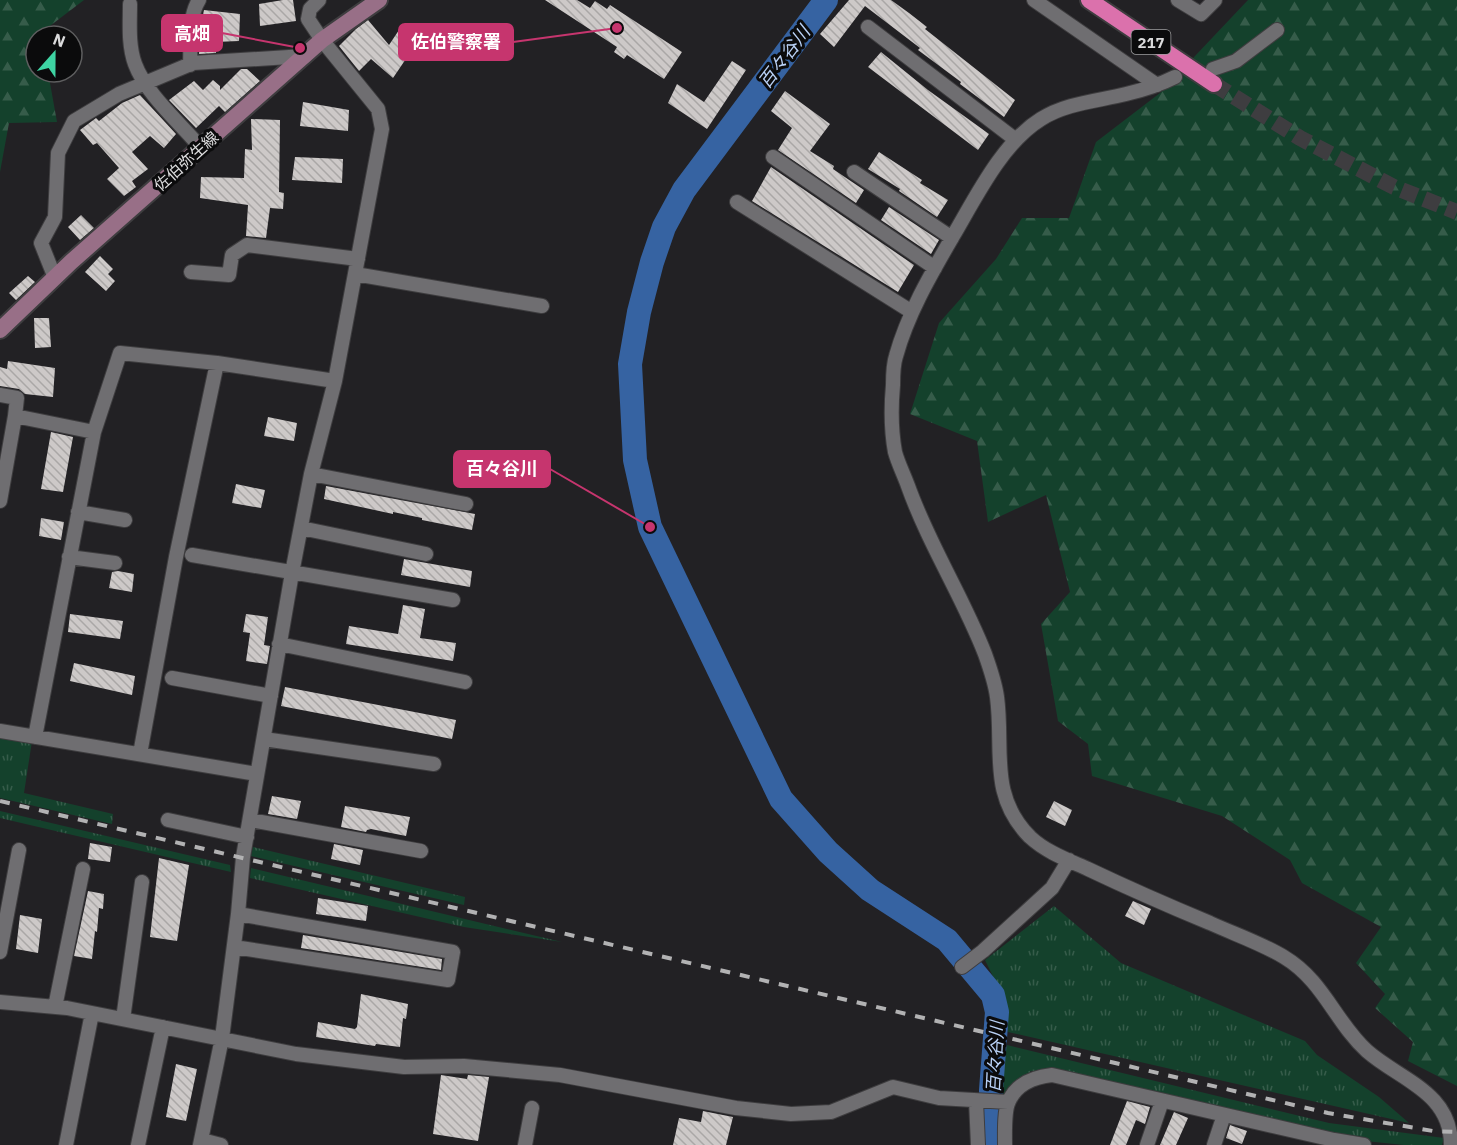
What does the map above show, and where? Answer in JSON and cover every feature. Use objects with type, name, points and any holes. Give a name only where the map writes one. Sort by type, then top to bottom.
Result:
[{"type":"highway","name":"217","points":[[1089,0],[1213,77]]},
{"type":"main road","name":"佐伯弥生線","points":[[0,330],[55,278],[322,40],[379,0]]},
{"type":"street","points":[[190,65],[192,30],[199,0]]},
{"type":"street","points":[[221,1145],[201,1142],[222,1038],[247,837],[291,573],[311,474],[335,381],[382,129],[378,109],[322,40],[309,19],[310,9],[319,0]]},
{"type":"street","points":[[1034,0],[1158,85]]},
{"type":"street","points":[[1178,0],[1201,14],[1215,0]]},
{"type":"street","points":[[130,4],[131,49],[144,84],[201,148]]},
{"type":"street","points":[[868,27],[1016,140]]},
{"type":"street","points":[[1213,77],[1277,30]]},
{"type":"street","points":[[55,278],[41,243],[55,217],[58,153],[74,121],[119,94],[190,65],[305,56]]},
{"type":"street","points":[[1175,77],[1158,85],[1127,94],[1069,106],[1044,116],[1021,133],[985,183],[912,312],[894,360],[891,407],[896,453],[916,511],[975,627],[992,674],[997,696],[1000,778],[1005,800],[1015,819],[1030,837],[1047,849],[1287,958],[1309,977],[1367,1051],[1434,1099],[1448,1121],[1451,1145]]},
{"type":"street","points":[[773,157],[935,268]]},
{"type":"street","points":[[854,172],[952,238]]},
{"type":"street","points":[[737,202],[912,312]]},
{"type":"street","points":[[191,273],[229,275],[231,255],[247,245],[358,259]]},
{"type":"street","points":[[355,274],[542,306]]},
{"type":"street","points":[[35,737],[94,432],[120,353],[218,363],[335,381]]},
{"type":"street","points":[[140,754],[176,557],[218,363]]},
{"type":"street","points":[[0,395],[17,398],[0,501]]},
{"type":"street","points":[[15,416],[94,432]]},
{"type":"street","points":[[311,474],[466,504]]},
{"type":"street","points":[[78,512],[125,520]]},
{"type":"street","points":[[301,528],[426,554]]},
{"type":"street","points":[[192,555],[453,600]]},
{"type":"street","points":[[69,557],[115,564]]},
{"type":"street","points":[[279,644],[465,682]]},
{"type":"street","points":[[172,678],[271,696]]},
{"type":"street","points":[[0,731],[257,774]]},
{"type":"street","points":[[264,739],[434,764]]},
{"type":"street","points":[[168,820],[247,837]]},
{"type":"street","points":[[250,820],[421,851]]},
{"type":"street","points":[[0,952],[19,850]]},
{"type":"street","points":[[962,967],[983,951],[1052,888],[1069,860]]},
{"type":"street","points":[[55,1007],[83,869]]},
{"type":"street","points":[[123,1019],[142,882]]},
{"type":"street","points":[[234,946],[448,980],[453,952],[238,914]]},
{"type":"street","points":[[0,1002],[92,1012],[296,1054],[393,1066],[464,1066],[560,1075],[735,1108],[790,1114],[831,1112],[893,1087],[939,1098],[1008,1102]]},
{"type":"street","points":[[66,1145],[92,1012]]},
{"type":"street","points":[[138,1145],[163,1026]]},
{"type":"street","points":[[1005,1145],[1008,1102],[1022,1086],[1034,1077],[1052,1075],[1364,1145]]},
{"type":"street","points":[[976,1101],[978,1145]]},
{"type":"street","points":[[1147,1145],[1162,1101]]},
{"type":"street","points":[[525,1145],[532,1108]]},
{"type":"street","points":[[1214,1145],[1224,1115]]},
{"type":"green space","points":[[0,0],[84,0],[52,24],[24,24],[24,84],[50,84],[57,122],[9,123],[0,172]]},
{"type":"green space","points":[[1248,0],[1457,0],[1457,1086],[1408,1061],[1413,1042],[1375,1008],[1385,994],[1356,963],[1381,927],[1302,883],[1290,860],[1222,816],[1092,776],[1088,744],[1058,721],[1041,624],[1070,592],[1046,495],[988,522],[977,441],[910,414],[939,323],[996,259],[1022,218],[1069,218],[1096,142],[1160,93]]},
{"type":"green space","points":[[0,736],[32,741],[24,793],[113,814],[112,824],[0,798]]},
{"type":"green space","points":[[0,811],[230,865],[231,872],[0,818]]},
{"type":"green space","points":[[253,847],[465,897],[464,905],[251,856]]},
{"type":"green space","points":[[251,868],[562,942],[464,927],[250,878]]},
{"type":"green space","points":[[1054,906],[1121,963],[1305,1041],[1317,1055],[1379,1097],[1409,1123],[1008,1032],[1005,1001],[985,960]]},
{"type":"green space","points":[[1007,1045],[1329,1123],[1444,1138],[1442,1145],[1404,1145],[1346,1139],[1057,1072],[1031,1071],[1004,1098],[1000,1073]]},
{"type":"building","points":[[293,0],[296,21],[260,26],[259,4]]},
{"type":"building","points":[[545,0],[577,0],[590,8],[595,1],[607,9],[610,5],[682,52],[664,79],[627,55],[624,59],[614,52],[617,47]]},
{"type":"building","points":[[849,0],[891,0],[909,13],[927,27],[925,29],[1015,100],[1004,117],[865,6],[834,47],[820,34]]},
{"type":"building","points":[[204,10],[240,14],[239,41],[215,42],[216,53],[199,54]]},
{"type":"building","points":[[368,20],[389,45],[399,30],[416,44],[393,78],[371,59],[359,71],[339,46]]},
{"type":"building","points":[[881,52],[928,90],[989,134],[978,150],[868,67]]},
{"type":"building","points":[[732,61],[746,70],[707,129],[668,103],[677,84],[704,102]]},
{"type":"building","points":[[241,69],[247,69],[260,81],[225,112],[219,106],[196,128],[169,100],[194,81],[203,90],[213,80],[220,86],[220,90]]},
{"type":"building","points":[[785,91],[830,124],[810,151],[834,166],[833,169],[864,190],[856,203],[778,150],[792,128],[771,111]]},
{"type":"building","points":[[140,95],[176,134],[164,148],[150,136],[132,152],[148,169],[132,181],[136,187],[124,196],[107,179],[119,168],[97,143],[93,145],[80,130],[96,118],[99,121],[122,103]]},
{"type":"building","points":[[303,102],[349,110],[348,131],[300,126]]},
{"type":"building","points":[[251,119],[280,120],[279,192],[284,193],[283,209],[270,208],[266,238],[246,236],[248,205],[200,198],[201,177],[244,178],[245,149],[252,150]]},
{"type":"building","points":[[879,152],[922,180],[920,183],[948,200],[937,217],[899,191],[900,189],[868,169]]},
{"type":"building","points":[[295,157],[343,159],[342,183],[292,180]]},
{"type":"building","points":[[771,167],[914,265],[898,292],[752,201]]},
{"type":"building","points":[[889,207],[939,240],[931,254],[881,220]]},
{"type":"building","points":[[81,215],[94,228],[80,240],[68,227]]},
{"type":"building","points":[[100,256],[113,269],[108,274],[115,281],[106,291],[85,272]]},
{"type":"building","points":[[28,276],[35,282],[16,300],[9,293]]},
{"type":"building","points":[[34,318],[49,318],[51,347],[35,348]]},
{"type":"building","points":[[8,361],[55,368],[53,397],[25,394],[19,389],[0,386],[0,367],[7,369]]},
{"type":"building","points":[[268,417],[297,423],[294,441],[264,436]]},
{"type":"building","points":[[51,432],[73,437],[63,492],[41,489]]},
{"type":"building","points":[[236,484],[265,490],[261,508],[232,503]]},
{"type":"building","points":[[326,486],[475,514],[472,530],[324,499]]},
{"type":"building","points":[[41,518],[64,522],[61,540],[39,536]]},
{"type":"building","points":[[404,559],[472,571],[470,587],[401,575]]},
{"type":"building","points":[[112,572],[134,574],[132,592],[109,588]]},
{"type":"building","points":[[403,605],[425,609],[420,638],[456,643],[453,661],[346,644],[349,626],[398,634]]},
{"type":"building","points":[[70,614],[123,621],[120,639],[68,632]]},
{"type":"building","points":[[246,614],[268,617],[264,645],[270,646],[267,664],[246,661],[250,633],[243,632]]},
{"type":"building","points":[[74,663],[135,676],[132,695],[70,681]]},
{"type":"building","points":[[285,687],[456,720],[452,739],[281,706]]},
{"type":"building","points":[[272,796],[301,801],[297,819],[268,814]]},
{"type":"building","points":[[1054,801],[1072,810],[1065,826],[1046,817]]},
{"type":"building","points":[[345,806],[410,817],[406,836],[371,829],[366,832],[341,827]]},
{"type":"building","points":[[90,843],[112,847],[110,862],[88,859]]},
{"type":"building","points":[[334,844],[363,850],[360,865],[331,859]]},
{"type":"building","points":[[159,858],[189,865],[177,941],[150,937]]},
{"type":"building","points":[[88,891],[104,894],[103,909],[99,908],[92,959],[74,956]]},
{"type":"building","points":[[318,898],[368,906],[366,921],[316,914]]},
{"type":"building","points":[[1133,901],[1151,909],[1144,925],[1125,916]]},
{"type":"building","points":[[20,915],[42,919],[38,953],[16,949]]},
{"type":"building","points":[[303,935],[442,959],[441,970],[301,948]]},
{"type":"building","points":[[361,994],[408,1004],[406,1019],[403,1018],[400,1047],[376,1044],[375,1046],[316,1037],[318,1022],[355,1029]]},
{"type":"building","points":[[176,1064],[197,1069],[186,1121],[166,1117]]},
{"type":"building","points":[[441,1075],[467,1079],[468,1075],[489,1077],[478,1141],[433,1134]]},
{"type":"building","points":[[1127,1101],[1150,1107],[1145,1124],[1136,1120],[1126,1145],[1110,1145]]},
{"type":"building","points":[[703,1111],[733,1117],[726,1145],[673,1145],[679,1118],[701,1122]]},
{"type":"building","points":[[1174,1112],[1188,1118],[1176,1145],[1160,1145]]},
{"type":"building","points":[[1230,1125],[1247,1131],[1242,1144],[1226,1138]]},
{"type":"waterway","name":"百々谷川","points":[[826,0],[684,190],[664,227],[639,312],[630,364],[635,460],[650,527],[781,799],[828,852],[870,890],[947,940],[993,995],[997,1012],[991,1090],[990,1145]]},
{"type":"tunnel","points":[[1214,84],[1300,138],[1394,187],[1457,212]]},
{"type":"railway","points":[[0,801],[1328,1113],[1433,1131],[1457,1132]]},
{"type":"place","name":"佐伯警察署","points":[[617,28]]},
{"type":"place","name":"高畑","points":[[300,48]]},
{"type":"place","name":"百々谷川","points":[[650,527]]}]
